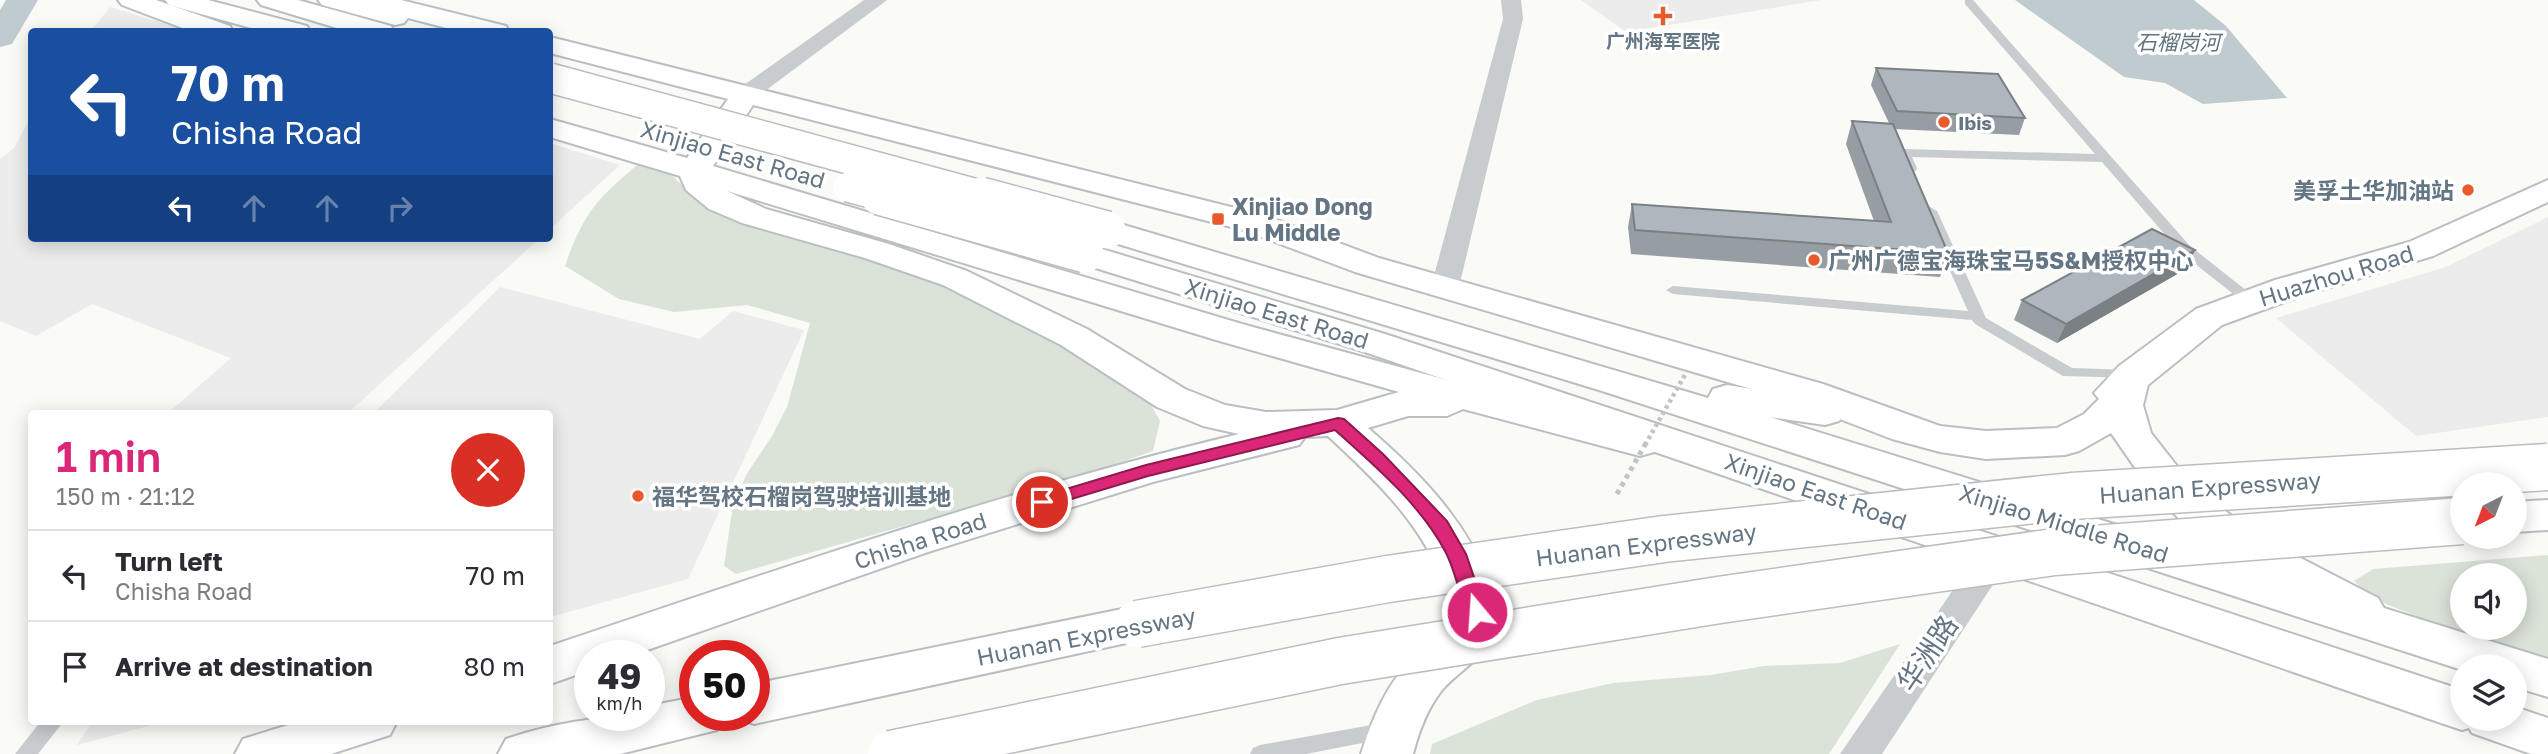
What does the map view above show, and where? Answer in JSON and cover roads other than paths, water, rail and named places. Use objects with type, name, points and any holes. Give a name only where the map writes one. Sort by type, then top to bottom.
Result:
[{"type":"main road","points":[[131,0],[209,28]]},
{"type":"main road","points":[[178,0],[282,28]]},
{"type":"main road","points":[[270,0],[367,28]]},
{"type":"main road","points":[[331,0],[436,28]]},
{"type":"main road","points":[[370,0],[480,28]]},
{"type":"main road","points":[[553,46],[742,101],[1245,220],[1331,253],[1809,393],[1878,419]]},
{"type":"main road","points":[[553,58],[695,96],[742,101],[818,129],[1068,196],[1473,313],[1613,381],[1878,419]]},
{"type":"main road","name":"Xinjiao East Road","points":[[553,79],[1096,242],[1372,342],[1996,553]]},
{"type":"main road","points":[[625,150],[669,146],[699,135],[712,121],[712,114],[711,109],[695,96]]},
{"type":"main road","points":[[742,101],[695,170],[697,183],[721,202],[754,216],[877,251],[955,278],[1014,304],[1074,337],[1171,398],[1217,417],[1245,423],[1338,423],[1406,403],[1446,403],[1502,409]]},
{"type":"main road","name":"Xinjiao East Road","points":[[553,104],[1096,242],[1613,381]]},
{"type":"main road","points":[[553,129],[1287,348],[1502,409],[1753,469]]},
{"type":"main road","points":[[761,190],[732,173],[730,156],[756,139],[818,129]]},
{"type":"main road","name":"Huazhou Road","points":[[1878,419],[2051,420],[2084,411],[2109,398],[2133,375],[2209,317],[2252,301],[2421,249],[2548,190]]},
{"type":"main road","points":[[1287,348],[1331,369],[1347,381],[1355,395],[1338,423]]},
{"type":"main road","points":[[2133,375],[2122,403],[2128,430],[2161,477],[2202,520],[2265,562],[2362,610],[2479,654]]},
{"type":"main road","name":"Xinjiao Middle Road","points":[[1613,381],[2475,654]]},
{"type":"main road","points":[[1146,471],[1173,453],[1182,439],[1184,426],[1171,398]]},
{"type":"main road","points":[[1338,423],[1377,458],[1440,526],[1457,554],[1477,612],[1478,625],[1465,643],[1424,678],[1391,742]]},
{"type":"main road","name":"Chisha Road","points":[[553,664],[912,541],[1146,471],[1338,423]]},
{"type":"main road","name":"Huanan Expressway","points":[[770,701],[1137,624],[1388,579],[1677,538],[2072,496],[2548,467]]},
{"type":"main road","points":[[2527,516],[2548,515]]},
{"type":"main road","points":[[891,754],[1340,661],[1719,600],[2054,552],[2450,522]]},
{"type":"main road","points":[[1996,553],[2450,706]]},
{"type":"main road","name":"Xinjiao Middle Road","points":[[2527,671],[2548,678]]},
{"type":"main road","points":[[524,754],[679,720]]},
{"type":"main road","points":[[261,754],[359,725]]},
{"type":"street","points":[[742,101],[877,0]]},
{"type":"street","points":[[1445,286],[1513,19],[1511,0]]},
{"type":"street","name":"华洲路","points":[[1860,754],[1996,553]]},
{"type":"lane","points":[[1969,2],[2185,249],[2252,301]]},
{"type":"lane","points":[[1915,178],[1904,153],[2108,158]]},
{"type":"lane","points":[[1926,203],[1980,321],[2069,373],[2133,375]]},
{"type":"lane","points":[[1673,290],[1978,316]]},
{"type":"lane","points":[[25,754],[50,725]]},
{"type":"lane","points":[[1260,754],[1391,742]]},
{"type":"water","name":"石榴岗河","points":[[2015,0],[2194,0],[2226,26],[2287,98],[2203,104],[2165,83],[2124,77]]},
{"type":"waterway","points":[[0,37],[22,0]]},
{"type":"place","name":"广州海军医院","points":[[1663,16]]},
{"type":"place","name":"Ibis","points":[[1944,122]]},
{"type":"place","name":"美孚土华加油站","points":[[2468,190]]},
{"type":"place","name":"Xinjiao Dong Lu Middle","points":[[1218,219]]},
{"type":"place","name":"广州广德宝海珠宝马5S&M授权中心","points":[[1814,260]]},
{"type":"place","name":"福华驾校石榴岗驾驶培训基地","points":[[638,496]]}]
